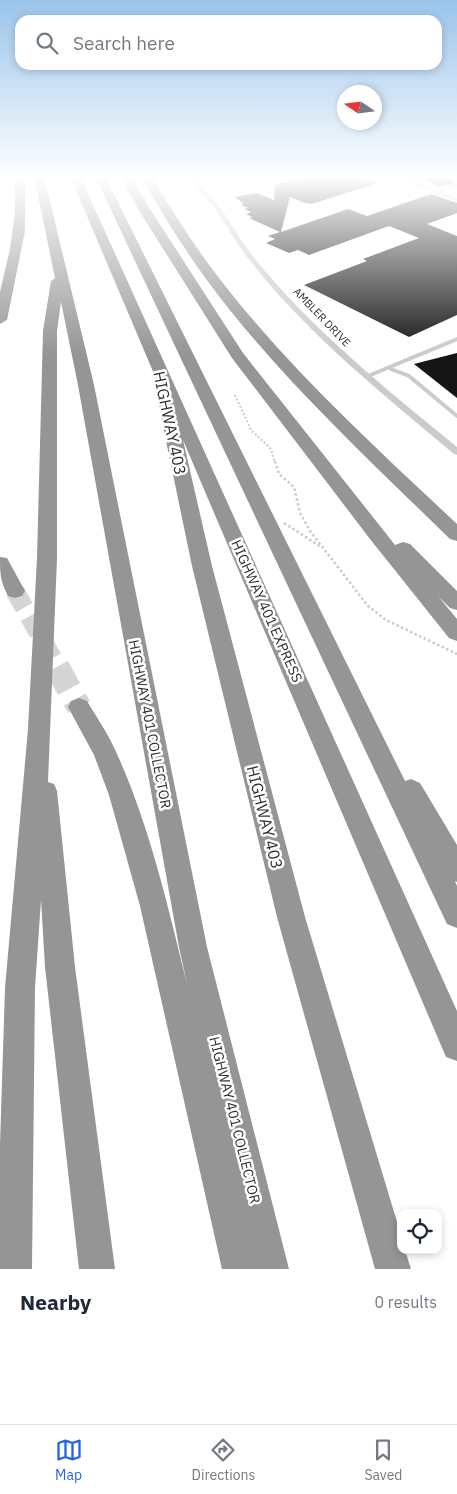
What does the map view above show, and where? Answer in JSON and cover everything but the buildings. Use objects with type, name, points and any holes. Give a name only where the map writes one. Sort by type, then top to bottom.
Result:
[{"type":"highway","points":[[0,320],[18,235]]},
{"type":"highway","name":"HIGHWAY 401 COLLECTOR","points":[[52,235],[86,385],[193,947],[271,1269]]},
{"type":"highway","name":"HIGHWAY 401 EXPRESS","points":[[102,235],[457,1046]]},
{"type":"highway","points":[[128,235],[457,915]]},
{"type":"highway","points":[[161,235],[237,355],[327,468],[377,535],[457,633]]},
{"type":"highway","points":[[180,235],[249,326],[295,376],[457,535]]},
{"type":"highway","points":[[14,1269],[20,988],[40,729],[47,558],[50,331],[59,268]]},
{"type":"highway","name":"HIGHWAY 403","points":[[156,360],[202,566],[291,917],[393,1269]]},
{"type":"highway","points":[[327,468],[457,603]]},
{"type":"highway","points":[[0,563],[15,591]]},
{"type":"highway","points":[[323,640],[457,870]]},
{"type":"highway","points":[[79,706],[105,753],[122,795],[154,906],[240,1269]]},
{"type":"highway","points":[[40,729],[60,967],[97,1269]]},
{"type":"street","name":"AMBLER DRIVE","points":[[236,235],[251,257],[322,335],[457,452]]},
{"type":"lane","points":[[368,376],[457,339]]},
{"type":"lane","points":[[390,368],[409,376],[457,416]]},
{"type":"path","points":[[236,395],[251,430],[271,449],[279,474],[294,487],[300,513],[325,552],[358,594],[377,614],[399,627],[457,654]]},
{"type":"path","points":[[259,508],[304,534],[325,552]]},
{"type":"tunnel","points":[[15,591],[58,668]]},
{"type":"tunnel","points":[[57,667],[79,707]]}]
